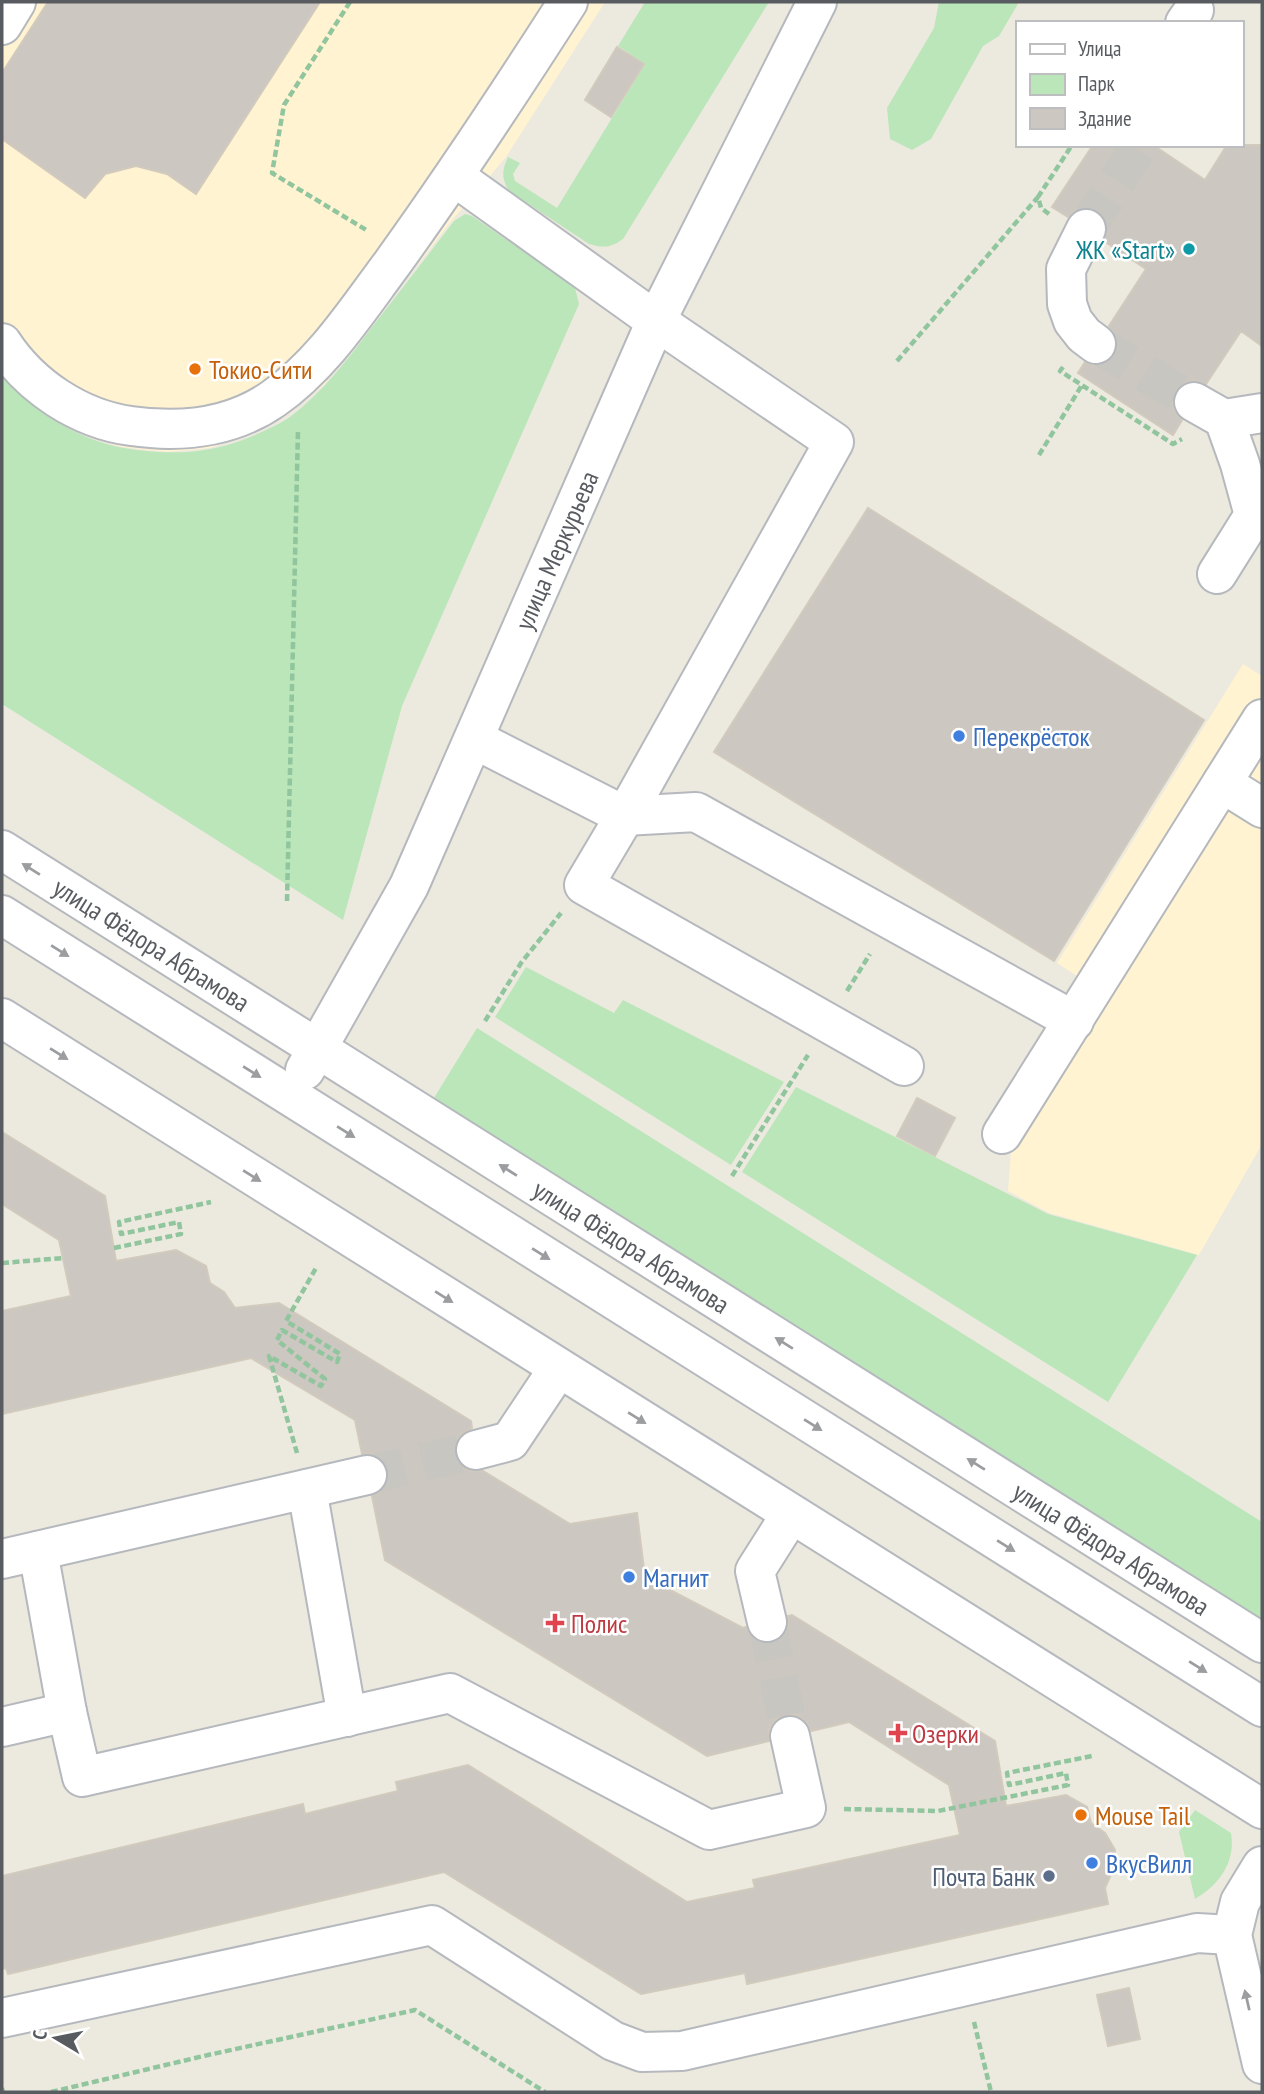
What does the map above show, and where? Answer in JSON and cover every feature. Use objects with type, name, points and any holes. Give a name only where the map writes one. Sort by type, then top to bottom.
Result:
[{"type":"street","points":[[2,25],[16,2]]},
{"type":"street","points":[[2,343],[15,362],[47,391],[81,411],[117,424],[157,430],[200,428],[238,416],[272,400],[338,338],[455,177],[568,2]]},
{"type":"street","name":"улица Меркурьева","points":[[289,1095],[409,886],[656,321],[817,2]]},
{"type":"street","points":[[455,177],[656,321],[834,442],[584,885],[904,1066]]},
{"type":"street","points":[[1084,233],[1066,269],[1067,304],[1073,321],[1090,340]]},
{"type":"street","points":[[1209,411],[1262,413]]},
{"type":"street","points":[[1209,411],[1240,464],[1254,515],[1217,574]]},
{"type":"street","points":[[1002,1134],[1262,719]]},
{"type":"street","points":[[474,739],[625,816],[696,812],[1074,1021]]},
{"type":"street","points":[[1222,783],[1262,808]]},
{"type":"street","name":"улица Фёдора Абрамова","points":[[2,850],[1262,1643]]},
{"type":"street","name":"улица Фёдора Абрамова","points":[[2,915],[1262,1707]]},
{"type":"street","points":[[2,1018],[1262,1809]]},
{"type":"street","points":[[476,1450],[510,1441],[558,1369]]},
{"type":"street","points":[[2,1559],[367,1475]]},
{"type":"street","points":[[307,1489],[347,1717]]},
{"type":"street","points":[[767,1622],[755,1571],[790,1514]]},
{"type":"street","points":[[38,1551],[67,1712],[82,1777],[450,1693],[709,1830],[806,1808],[790,1736]]},
{"type":"street","points":[[2,1727],[67,1712]]},
{"type":"street","points":[[1262,1866],[1240,1902],[1232,1935],[1262,2064]]},
{"type":"street","points":[[2,2018],[432,1925],[612,2041],[642,2052],[682,2051],[1197,1933],[1232,1935]]},
{"type":"path","points":[[350,2],[284,105],[272,173],[401,250]]},
{"type":"path","points":[[897,361],[1038,197],[1071,147]]},
{"type":"path","points":[[1038,197],[1041,208],[1084,233]]},
{"type":"path","points":[[1090,340],[1060,371],[1173,444],[1209,411]]},
{"type":"path","points":[[287,901],[299,376]]},
{"type":"path","points":[[1039,455],[1082,385]]},
{"type":"path","points":[[485,1021],[522,963],[584,885]]},
{"type":"path","points":[[732,1176],[782,1097]]},
{"type":"path","points":[[114,1248],[181,1234],[179,1222],[121,1234],[119,1222],[211,1202]]},
{"type":"path","points":[[2,1263],[63,1258]]},
{"type":"path","points":[[307,1489],[268,1356],[321,1386],[325,1379],[277,1340],[282,1329],[337,1362],[340,1354],[286,1321],[316,1268]]},
{"type":"path","points":[[806,1808],[938,1811],[1068,1785],[1066,1773],[1009,1785],[1007,1773],[1092,1756]]},
{"type":"path","points":[[965,1986],[991,2092]]},
{"type":"path","points":[[51,2092],[415,2010],[545,2092]]},
{"type":"shaded area","points":[[2,2],[605,2],[506,157],[453,219],[324,385],[286,416],[254,433],[210,448],[168,452],[121,447],[80,433],[43,412],[15,386],[2,368]]},
{"type":"shaded area","points":[[1243,664],[1262,676],[1262,1144],[1199,1255],[1049,1213],[1008,1191],[1011,1151],[1106,995],[1057,963]]},
{"type":"green space","points":[[645,2],[769,2],[623,239],[603,247],[589,244],[509,191],[504,170],[508,157],[520,163],[513,174],[515,181],[557,208],[645,64],[618,46]]},
{"type":"green space","points":[[939,2],[1019,2],[999,36],[983,46],[931,139],[912,150],[890,139],[887,108],[934,28]]},
{"type":"green space","points":[[465,214],[472,216],[568,282],[575,288],[579,304],[402,706],[343,920],[2,704],[2,372],[45,414],[79,434],[117,447],[187,452],[234,443],[284,421],[302,408],[344,363],[454,221]]},
{"type":"green space","points":[[526,967],[614,1013],[623,1000],[784,1082],[731,1165],[495,1017]]},
{"type":"green space","points":[[477,1028],[1262,1522],[1262,1619],[434,1098]]},
{"type":"green space","points":[[796,1087],[1048,1214],[1197,1255],[1108,1402],[742,1172]]},
{"type":"green space","points":[[1195,1810],[1231,1833],[1232,1844],[1224,1872],[1211,1887],[1195,1899],[1179,1832]]},
{"type":"building","points":[[48,2],[320,2],[196,194],[167,174],[136,166],[105,174],[85,198],[2,139],[2,73]]},
{"type":"building","points":[[617,47],[644,64],[611,117],[585,100]]},
{"type":"building","name":"ЖК «Start»","points":[[1262,145],[1262,346],[1241,331],[1206,384],[1194,380],[1182,384],[1175,392],[1172,402],[1175,412],[1182,420],[1173,435],[1078,373],[1085,362],[1094,366],[1104,364],[1114,357],[1118,347],[1116,336],[1109,326],[1146,269],[1104,241],[1108,227],[1104,216],[1096,210],[1084,207],[1075,210],[1068,217],[1052,207],[1092,147],[1156,147],[1205,180],[1226,147]]},
{"type":"building","name":"Перекрёсток","points":[[868,508],[1204,720],[1054,961],[714,752]]},
{"type":"building","points":[[917,1098],[955,1118],[935,1156],[897,1136]]},
{"type":"building","points":[[2,1132],[105,1196],[116,1261],[176,1250],[206,1266],[210,1283],[224,1292],[235,1308],[279,1303],[471,1421],[472,1428],[461,1434],[455,1445],[455,1456],[461,1466],[471,1471],[483,1471],[570,1524],[637,1513],[645,1577],[743,1628],[746,1627],[752,1637],[761,1643],[773,1643],[781,1638],[788,1628],[788,1616],[792,1615],[995,1741],[1006,1806],[1066,1795],[1087,1807],[1091,1823],[1105,1833],[1115,1850],[1112,1872],[1105,1888],[1108,1904],[747,1984],[745,1973],[641,1994],[444,1872],[8,1974],[6,1968],[2,1969],[2,1876],[303,1804],[305,1814],[398,1791],[396,1782],[468,1765],[687,1902],[755,1888],[753,1880],[960,1835],[949,1785],[849,1722],[811,1731],[807,1722],[797,1715],[785,1715],[776,1719],[769,1729],[769,1741],[707,1756],[385,1560],[372,1496],[381,1491],[388,1482],[388,1471],[383,1461],[374,1454],[362,1454],[355,1420],[251,1358],[2,1414],[2,1311],[71,1296],[59,1240],[2,1204]]},
{"type":"building","points":[[1129,1988],[1140,2039],[1108,2046],[1097,1995]]},
{"type":"tunnel","points":[[1086,229],[1139,147]]},
{"type":"tunnel","points":[[1096,344],[1194,402]]},
{"type":"tunnel","points":[[367,1475],[476,1450]]},
{"type":"tunnel","points":[[767,1622],[790,1736]]},
{"type":"place","name":"ЖК «Start»","points":[[1189,249]]},
{"type":"place","name":"Токио-Сити","points":[[195,369]]},
{"type":"place","name":"Перекрёсток","points":[[959,736]]},
{"type":"place","name":"Магнит","points":[[629,1577]]},
{"type":"place","name":"Полис","points":[[555,1623]]},
{"type":"place","name":"Озерки","points":[[898,1733]]},
{"type":"place","name":"Mouse Tail","points":[[1081,1815]]},
{"type":"place","name":"ВкусВилл","points":[[1092,1863]]},
{"type":"place","name":"Почта Банк","points":[[1049,1876]]}]
